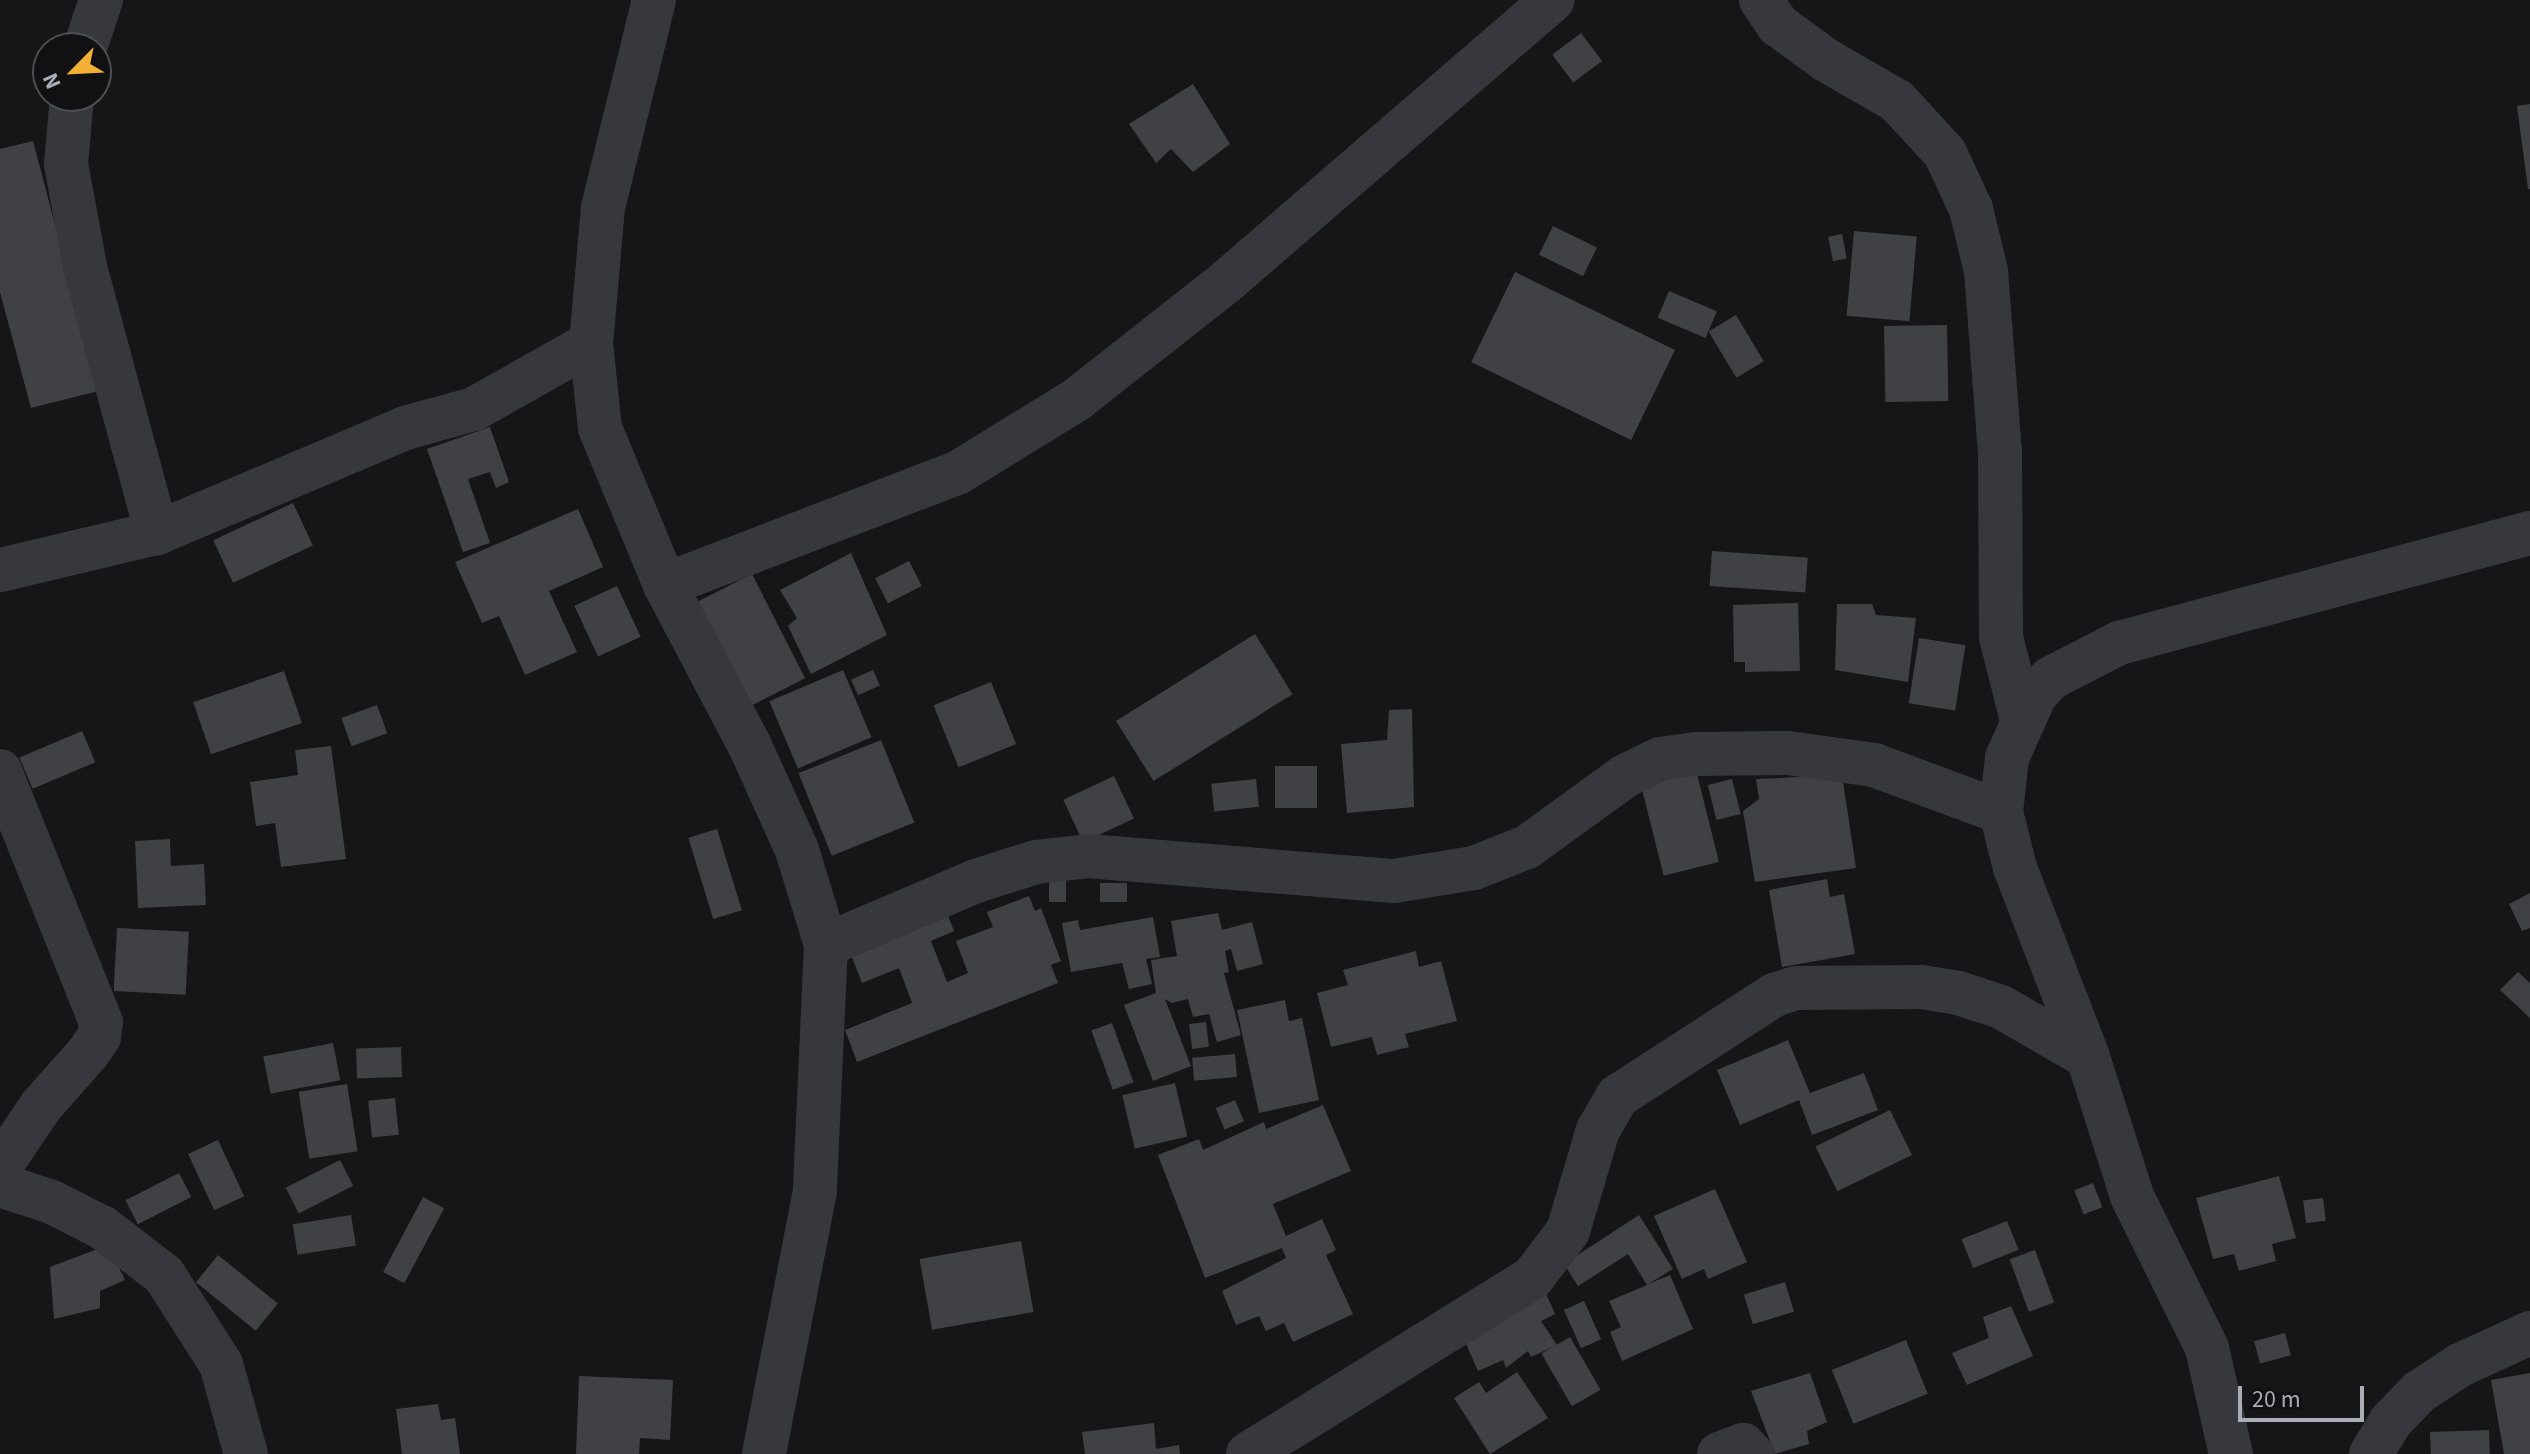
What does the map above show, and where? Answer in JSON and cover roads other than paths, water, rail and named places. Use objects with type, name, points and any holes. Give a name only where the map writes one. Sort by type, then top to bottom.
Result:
[{"type":"street","points":[[90,32],[101,0]]},
{"type":"street","points":[[672,0],[650,19],[603,207],[591,343],[600,428],[665,585],[750,746],[797,850],[826,945],[815,1191],[764,1454]]},
{"type":"street","points":[[665,585],[959,472],[1076,400],[1227,281],[1553,0]]},
{"type":"street","points":[[1761,0],[1778,25],[1814,52],[1897,101],[1945,153],[1971,209],[1986,271],[2000,451],[2001,637],[2022,720]]},
{"type":"street","points":[[71,112],[66,164],[82,254],[157,533]]},
{"type":"street","points":[[0,570],[157,533],[405,428],[474,409],[591,343]]},
{"type":"street","points":[[2222,1452],[2207,1348],[2132,1196],[2088,1057],[2015,868],[2001,812],[2007,758],[2022,720],[2051,678],[2119,643],[2530,533]]},
{"type":"street","points":[[826,945],[976,881],[1062,859],[1088,856],[1394,881],[1474,868],[1527,847],[1625,776],[1660,759],[1696,754],[1788,753],[1874,765],[2001,812]]},
{"type":"street","points":[[0,771],[101,1022],[99,1037],[88,1053],[48,1097],[0,1167]]},
{"type":"street","points":[[1248,1454],[1533,1277],[1568,1231],[1598,1130],[1618,1096],[1774,995],[1796,988],[1921,987],[1958,993],[2001,1007],[2088,1057]]},
{"type":"street","points":[[0,1185],[52,1202],[103,1228],[164,1275],[221,1364],[246,1454]]},
{"type":"street","points":[[2371,1454],[2390,1422],[2419,1392],[2460,1365],[2530,1333]]},
{"type":"street","points":[[1719,1454],[1743,1445],[1752,1454]]}]
